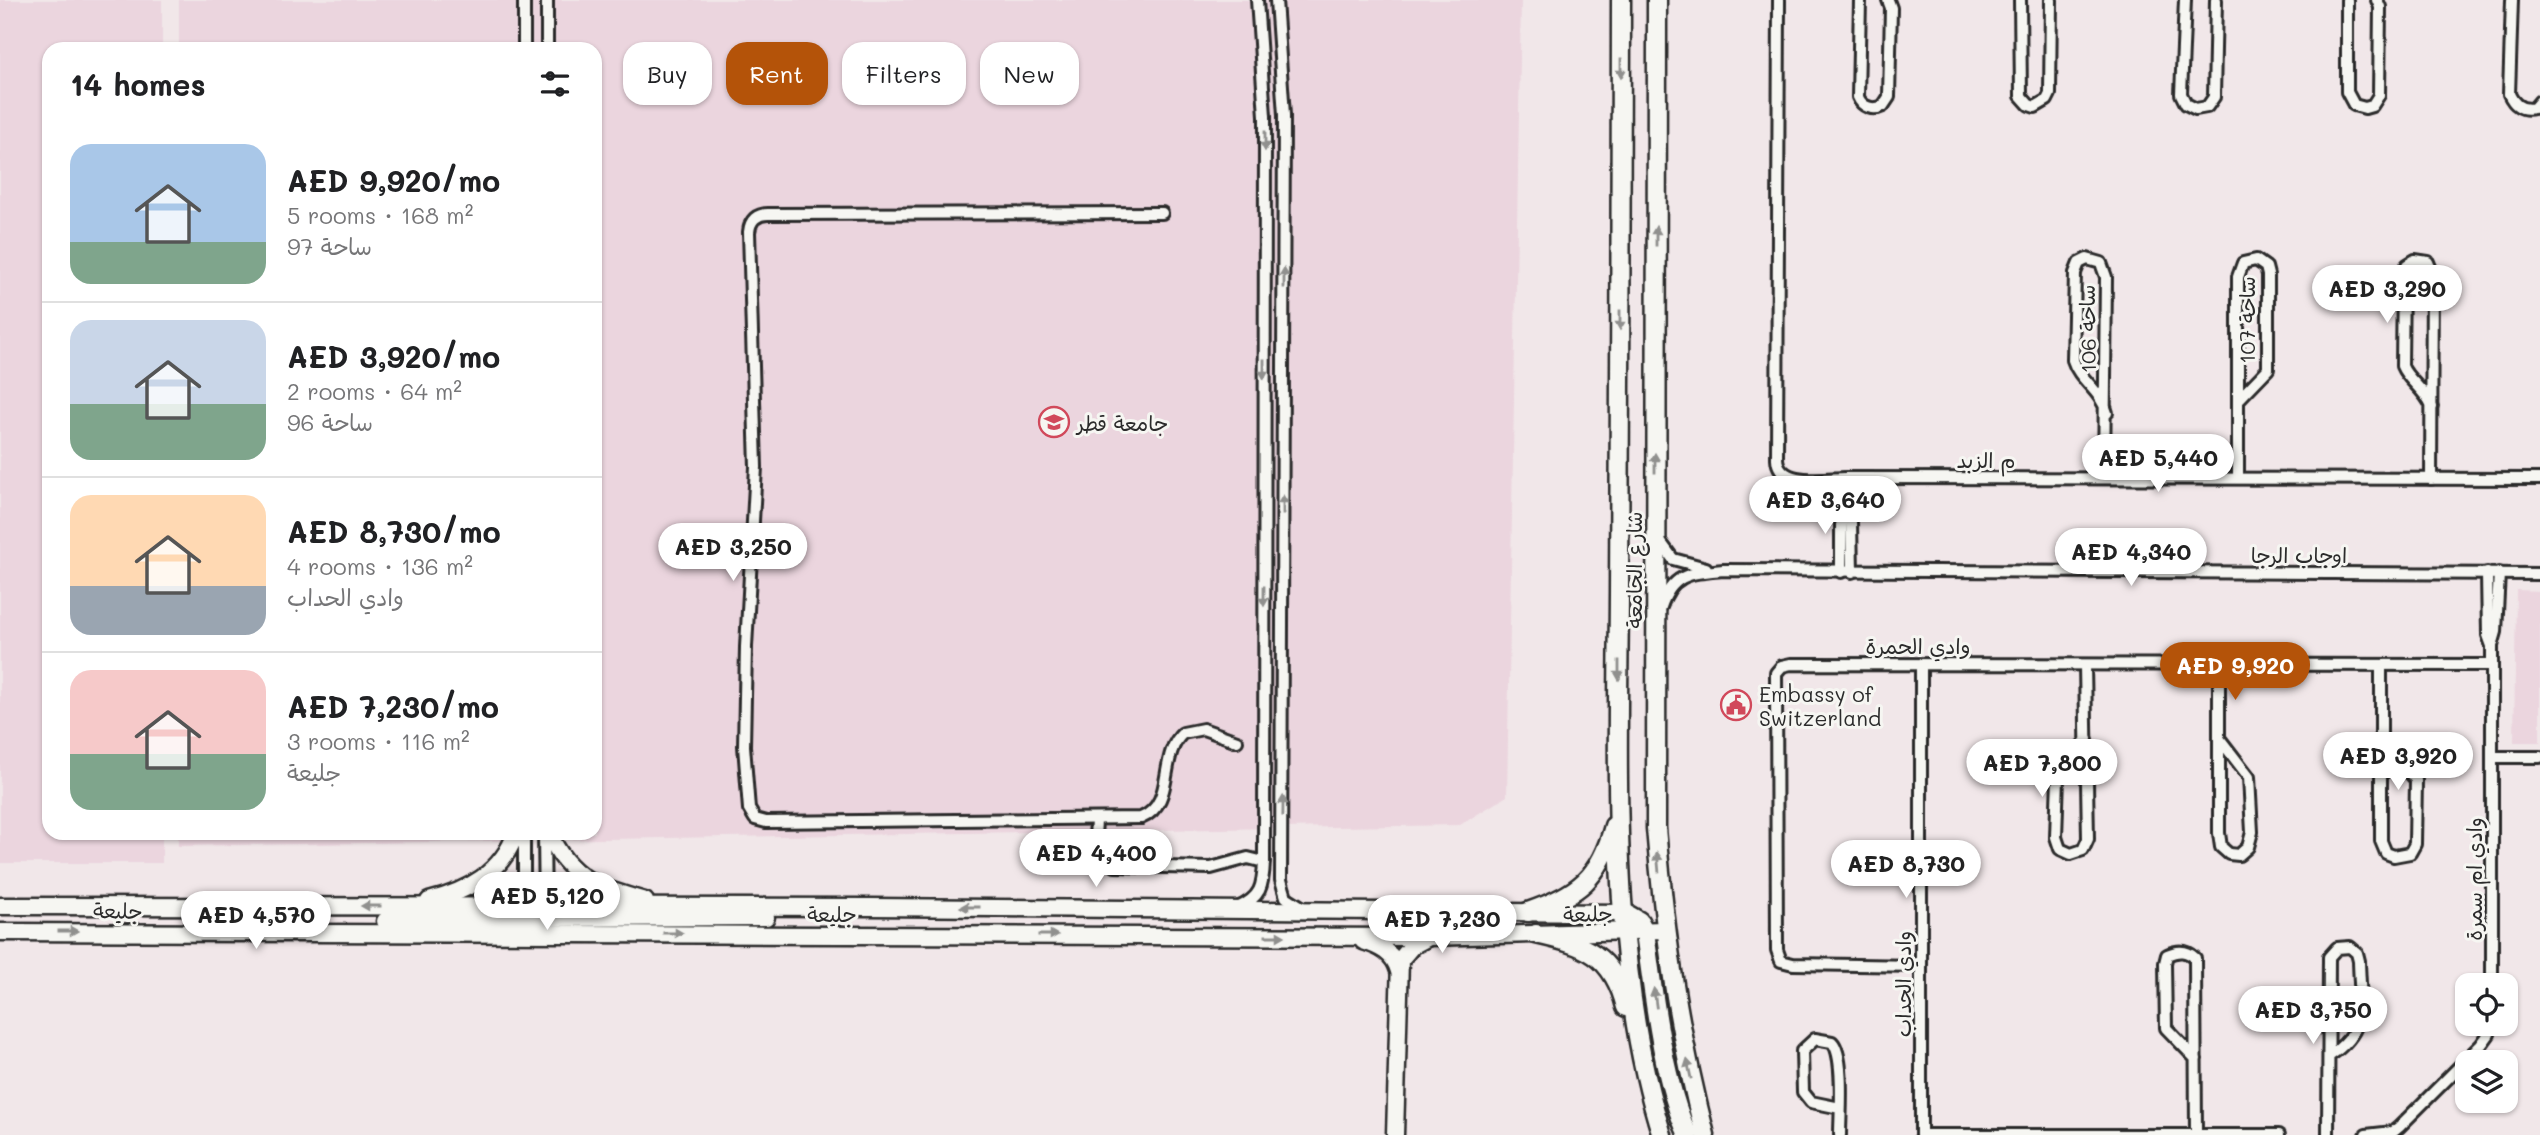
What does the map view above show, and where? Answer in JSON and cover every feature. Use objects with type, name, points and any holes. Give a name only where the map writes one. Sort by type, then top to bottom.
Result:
[{"type":"main road","name":"شارع الجامعة","points":[[1621,0],[1618,812],[1626,933],[1637,1030],[1659,1135]]},
{"type":"main road","name":"شارع الجامعة","points":[[1657,0],[1656,828],[1664,930],[1676,1009],[1705,1135]]},
{"type":"main road","points":[[1528,912],[1572,894],[1595,872],[1607,851],[1618,812]]},
{"type":"main road","points":[[410,906],[446,896],[488,875],[506,855],[513,840]]},
{"type":"main road","points":[[551,840],[570,869],[599,887],[664,906]]},
{"type":"main road","name":"جليعة","points":[[0,906],[410,906],[524,919]]},
{"type":"main road","name":"جليعة","points":[[545,919],[664,906],[1625,913]]},
{"type":"main road","points":[[524,919],[534,922],[545,919],[776,917],[794,906]]},
{"type":"main road","points":[[1625,913],[1639,921],[1645,932],[1662,1041],[1679,1114],[1688,1135]]},
{"type":"main road","name":"جليعة","points":[[0,932],[195,932],[524,919],[1347,937],[1626,933],[1664,930]]},
{"type":"main road","points":[[1536,934],[1573,943],[1606,964],[1617,980],[1628,1015],[1637,1030]]},
{"type":"main road","points":[[1347,937],[1371,943],[1388,952],[1394,958],[1399,971]]},
{"type":"main road","points":[[1395,1135],[1399,971],[1405,953],[1429,937]]},
{"type":"street","points":[[524,0],[524,42]]},
{"type":"street","points":[[547,0],[547,42]]},
{"type":"street","points":[[1231,910],[1258,896],[1262,886],[1265,843],[1265,116],[1263,59],[1256,0]]},
{"type":"street","points":[[1276,0],[1284,115],[1281,880],[1283,892],[1307,911]]},
{"type":"street","name":"م الزبد","points":[[1779,0],[1778,465],[1784,474],[1794,478],[2540,479]]},
{"type":"street","points":[[1860,0],[1858,97],[1862,104],[1873,108],[1883,106],[1889,97],[1891,8],[1888,0]]},
{"type":"street","points":[[2020,0],[2021,96],[2035,107],[2047,100],[2051,87],[2051,0]]},
{"type":"street","points":[[2185,0],[2181,94],[2186,104],[2196,109],[2207,107],[2214,97],[2216,0]]},
{"type":"street","points":[[2347,0],[2347,92],[2354,105],[2365,108],[2377,100],[2379,92],[2380,7],[2377,0]]},
{"type":"street","points":[[2512,0],[2509,94],[2518,106],[2527,109],[2534,108],[2540,101]]},
{"type":"street","points":[[1162,213],[768,214],[758,215],[749,227],[756,467],[748,597],[744,746],[752,816],[766,822],[1135,819],[1152,812],[1160,802],[1174,743],[1183,733],[1203,729],[1237,741]]},
{"type":"street","name":"ساحة 106","points":[[2104,478],[2107,413],[2106,276],[2101,263],[2087,259],[2080,263],[2075,273],[2074,360],[2076,368],[2101,396],[2107,413]]},
{"type":"street","name":"ساحة 107","points":[[2238,478],[2238,277],[2243,263],[2256,260],[2266,267],[2269,275],[2268,369],[2240,398]]},
{"type":"street","points":[[2431,479],[2432,407],[2432,272],[2428,262],[2415,260],[2407,265],[2403,275],[2402,366],[2405,373],[2425,392],[2432,407]]},
{"type":"street","points":[[1846,478],[1846,505],[1841,525],[1846,572]]},
{"type":"street","name":"اوجاب الرجا","points":[[1655,507],[1659,539],[1673,559],[1723,570]]},
{"type":"street","name":"اوجاب الرجا","points":[[1656,633],[1663,599],[1675,581],[1698,572],[1723,570],[2540,573]]},
{"type":"street","name":"وادي ام سمرة","points":[[2492,973],[2492,646],[2488,635],[2493,573]]},
{"type":"street","name":"وادي الحداب","points":[[1921,1135],[1922,665]]},
{"type":"street","points":[[2085,665],[2087,739],[2088,839],[2083,850],[2071,854],[2060,849],[2056,837],[2058,777],[2087,739]]},
{"type":"street","points":[[2219,665],[2221,847],[2229,854],[2239,855],[2248,847],[2252,832],[2249,777],[2220,738]]},
{"type":"street","name":"وادي الحمرة","points":[[1921,965],[1793,964],[1781,961],[1777,950],[1776,673],[1782,666],[2492,665]]},
{"type":"street","points":[[2381,666],[2381,841],[2386,853],[2401,856],[2410,853],[2415,844],[2416,780],[2383,742]]},
{"type":"street","points":[[2492,757],[2540,757]]},
{"type":"street","points":[[1096,820],[1095,838],[1099,852],[1115,866],[1211,868],[1248,858],[1264,862]]},
{"type":"street","points":[[524,840],[524,919]]},
{"type":"street","points":[[545,919],[546,840]]},
{"type":"street","points":[[1265,843],[1273,846],[1282,844]]},
{"type":"street","points":[[2328,1135],[2329,957],[2337,948],[2350,947],[2357,953],[2359,961],[2361,1017],[2356,1032],[2343,1047],[2329,1056]]},
{"type":"street","points":[[2196,1059],[2166,1028],[2165,963],[2167,955],[2175,952],[2187,952],[2195,958],[2196,1059],[2196,1134]]},
{"type":"street","points":[[2365,1135],[2393,1132],[2488,1036]]},
{"type":"street","points":[[1840,1108],[1811,1102],[1803,1092],[1802,1051],[1815,1039],[1832,1042],[1839,1051],[1840,1108],[1840,1135]]},
{"type":"street","points":[[1921,1135],[2278,1135]]},
{"type":"shaded area","points":[[0,0],[162,0],[162,42],[42,42],[42,840],[162,840],[162,863],[0,863]]},
{"type":"shaded area","name":"جامعة قطر","points":[[179,0],[1521,0],[1507,796],[1460,825],[602,839],[602,42],[179,42]]},
{"type":"shaded area","points":[[2516,590],[2540,591],[2540,742],[2514,742]]},
{"type":"shaded area","name":"جامعة قطر","points":[[178,840],[544,840],[178,846]]},
{"type":"place","name":"جامعة قطر","points":[[1054,422]]},
{"type":"place","name":"Embassy of Switzerland","points":[[1736,705]]}]
